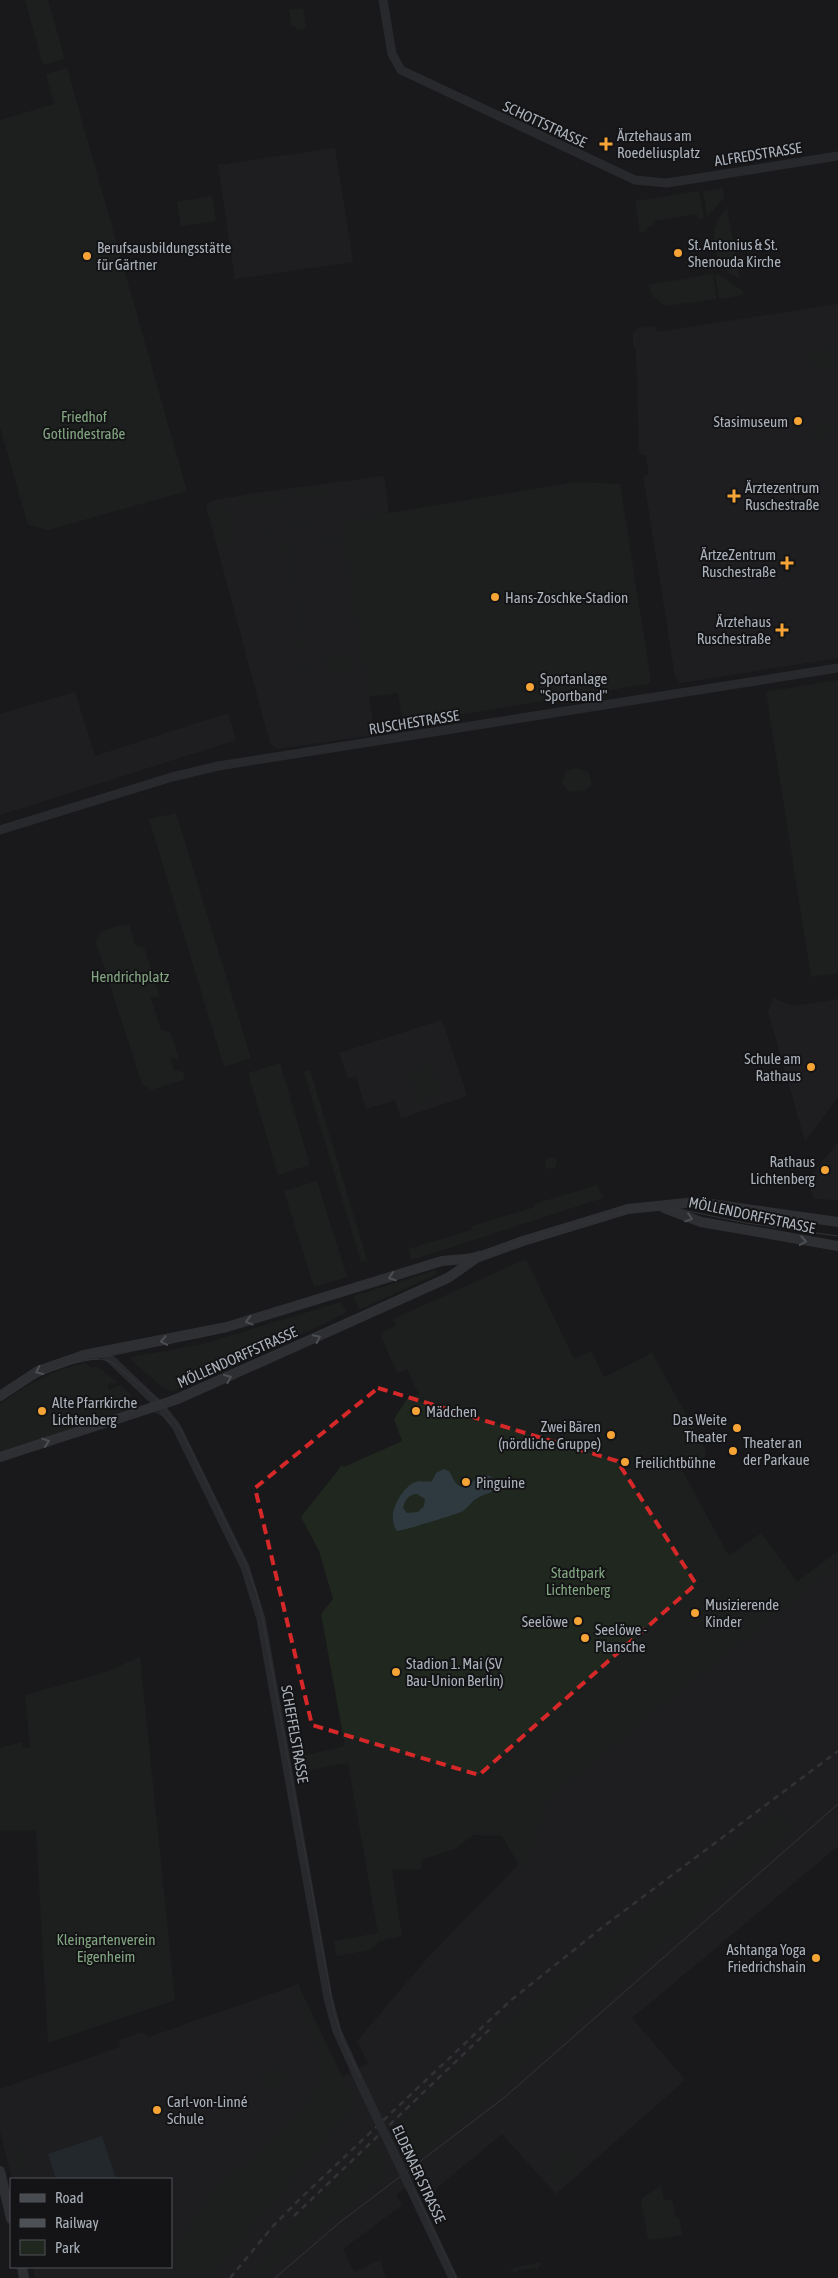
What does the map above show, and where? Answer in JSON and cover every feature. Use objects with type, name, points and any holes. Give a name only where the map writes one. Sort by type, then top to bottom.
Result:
[{"type":"main road","name":"MÖLLENDORFFSTRASSE","points":[[0,1396],[38,1371],[84,1355],[227,1327],[442,1261],[476,1258],[522,1241],[620,1211],[696,1202],[838,1222]]},
{"type":"main road","name":"MÖLLENDORFFSTRASSE","points":[[662,1207],[701,1222],[838,1246]]},
{"type":"main road","name":"MÖLLENDORFFSTRASSE","points":[[0,1457],[160,1406],[242,1372],[448,1278],[476,1258]]},
{"type":"main road","points":[[0,2171],[10,2215]]},
{"type":"street","name":"SCHOTTSTRASSE","points":[[383,0],[392,54],[401,70],[625,177],[644,182],[682,181]]},
{"type":"street","name":"ALFREDSTRASSE","points":[[682,181],[838,156]]},
{"type":"street","name":"RUSCHESTRASSE","points":[[0,830],[172,777],[218,766],[838,668]]},
{"type":"street","name":"SCHEFFELSTRASSE","points":[[103,1352],[160,1406],[182,1436],[240,1555],[256,1600],[328,1998],[337,2031],[360,2082]]},
{"type":"street","name":"ELDENAER STRASSE","points":[[360,2082],[453,2278]]},
{"type":"highlighted area","points":[[378,1388],[617,1461],[696,1584],[479,1775],[312,1725],[255,1488]]},
{"type":"shaded area","points":[[335,148],[353,262],[235,279],[218,165]]},
{"type":"shaded area","points":[[838,304],[838,658],[680,683],[675,676],[644,480],[644,476],[649,474],[646,455],[642,455],[639,451],[636,348],[633,347],[633,333],[639,328],[655,326],[656,332]]},
{"type":"shaded area","points":[[384,476],[389,513],[341,522],[375,735],[277,749],[270,743],[206,506],[211,501],[249,494]]},
{"type":"shaded area","points":[[75,692],[95,756],[228,713],[236,740],[0,815],[0,714]]},
{"type":"shaded area","name":"Schule am Rathaus","points":[[773,998],[795,1006],[838,999],[838,1097],[805,1141],[768,1012]]},
{"type":"shaded area","points":[[442,1020],[467,1096],[401,1118],[395,1100],[366,1109],[356,1076],[348,1078],[339,1053]]},
{"type":"shaded area","name":"Rathaus Lichtenberg","points":[[838,1142],[838,1200],[814,1199],[807,1181]]},
{"type":"shaded area","points":[[444,1469],[449,1471],[457,1484],[463,1487],[486,1475],[499,1485],[491,1492],[474,1500],[461,1512],[397,1531],[393,1518],[396,1505],[403,1492],[418,1481],[432,1481],[436,1473]],"holes":[[[417,1494],[425,1499],[424,1506],[418,1512],[407,1513],[403,1508],[406,1500],[412,1495]]]},
{"type":"shaded area","points":[[838,1556],[838,1846],[632,2018],[685,2080],[556,2194],[502,2134],[438,2187],[433,2196],[423,2176],[416,2179],[396,2195],[402,2205],[343,2249],[354,2272],[380,2260],[386,2278],[35,2278],[33,2268],[172,2268],[172,2178],[12,2178],[0,2131],[0,2089],[120,2047],[119,2040],[142,2032],[149,2037],[299,1984],[299,1990],[341,2078],[368,2063],[357,2041],[431,1954],[527,1856],[510,1818]]},
{"type":"shaded area","points":[[102,2136],[116,2178],[56,2178],[48,2154]]},
{"type":"green space","points":[[25,0],[48,0],[65,59],[43,65]]},
{"type":"green space","points":[[303,8],[306,28],[296,30],[295,26],[292,27],[289,10]]},
{"type":"green space","name":"Friedhof Gotlindestraße","points":[[67,68],[187,491],[48,530],[28,525],[0,427],[0,120],[54,104],[46,74]]},
{"type":"green space","points":[[723,188],[724,198],[707,217],[703,191]]},
{"type":"green space","points":[[699,191],[704,218],[698,219],[697,214],[653,221],[653,226],[647,227],[647,231],[640,233],[635,201]]},
{"type":"green space","points":[[212,196],[216,221],[181,226],[177,202]]},
{"type":"green space","points":[[727,209],[740,278],[730,274],[723,267],[715,247],[714,236],[716,226],[720,216]]},
{"type":"green space","points":[[713,274],[717,299],[665,306],[653,296],[648,285]]},
{"type":"green space","points":[[718,274],[743,291],[743,295],[719,299],[715,275]]},
{"type":"green space","points":[[836,347],[838,366],[813,370],[810,351]]},
{"type":"green space","points":[[838,425],[838,430],[831,435],[811,438],[810,429]]},
{"type":"green space","name":"Hans-Zoschke-Stadion","points":[[576,482],[620,484],[651,681],[648,684],[403,724],[398,693],[369,697],[344,541],[302,547],[302,544],[343,537],[341,521]]},
{"type":"green space","points":[[326,487],[327,493],[241,506],[240,500]]},
{"type":"green space","points":[[227,503],[234,541],[217,544],[209,512],[211,507]]},
{"type":"green space","points":[[316,521],[317,524],[263,532],[262,529]]},
{"type":"green space","points":[[297,544],[290,547],[302,622],[309,629],[301,630],[302,638],[305,638],[307,651],[298,650],[295,642],[302,641],[288,555],[282,556],[280,547]]},
{"type":"green space","points":[[345,635],[347,635],[351,669],[332,672],[331,664],[293,670],[292,666],[348,657]]},
{"type":"green space","points":[[838,680],[838,973],[811,977],[766,692]]},
{"type":"green space","points":[[576,768],[589,772],[592,784],[586,790],[569,792],[562,783],[566,771]]},
{"type":"green space","points":[[176,813],[251,1058],[224,1067],[149,819]]},
{"type":"green space","name":"Hendrichplatz","points":[[129,924],[135,945],[144,947],[160,998],[150,996],[161,1030],[170,1032],[179,1059],[170,1058],[174,1070],[183,1072],[185,1077],[183,1080],[151,1090],[142,1084],[96,942],[97,937],[104,931]]},
{"type":"green space","points":[[280,1063],[310,1165],[278,1175],[248,1073]]},
{"type":"green space","points":[[432,1065],[442,1095],[418,1103],[409,1072]]},
{"type":"green space","points":[[310,1070],[367,1260],[361,1262],[304,1072]]},
{"type":"green space","points":[[553,1157],[556,1158],[556,1168],[549,1169],[546,1168],[545,1161],[546,1158]]},
{"type":"green space","points":[[317,1181],[347,1277],[314,1287],[284,1191]]},
{"type":"green space","points":[[597,1185],[603,1198],[412,1260],[408,1249],[472,1230],[471,1226],[535,1207],[534,1204]]},
{"type":"green space","name":"Stadtpark Lichtenberg","points":[[526,1259],[574,1359],[591,1351],[604,1377],[652,1353],[706,1450],[704,1459],[682,1470],[729,1556],[761,1533],[797,1582],[838,1551],[838,1565],[551,1796],[523,1872],[502,1836],[473,1835],[455,1849],[421,1860],[421,1869],[392,1870],[402,1936],[380,1941],[371,1950],[336,1956],[334,1941],[378,1933],[348,1763],[303,1771],[301,1756],[345,1746],[321,1614],[333,1599],[319,1551],[301,1517],[342,1465],[344,1467],[402,1441],[394,1419],[409,1396],[419,1395],[407,1369],[397,1373],[380,1334],[396,1326],[393,1319]]},
{"type":"green space","points":[[436,1270],[437,1274],[361,1309],[358,1308],[354,1296]]},
{"type":"green space","points":[[341,1302],[346,1311],[344,1314],[250,1359],[173,1391],[163,1388],[131,1360],[132,1357],[136,1356],[199,1345]]},
{"type":"green space","points":[[86,1363],[90,1367],[98,1367],[118,1383],[108,1384],[108,1390],[121,1385],[131,1395],[127,1398],[128,1401],[137,1407],[0,1452],[0,1404],[20,1390],[41,1379]]},
{"type":"green space","name":"Kleingartenverein Eigenheim","points":[[140,1657],[175,2000],[48,2043],[36,1830],[0,1831],[0,1748],[21,1742],[23,1748],[30,1747],[25,1695],[103,1673]]},
{"type":"green space","points":[[779,1810],[795,1829],[416,2161],[398,2122],[561,1971]]},
{"type":"green space","points":[[299,1986],[356,2106],[321,2144],[211,2278],[155,2278],[162,2268],[172,2268],[172,2253],[212,2193],[219,2185],[281,2134],[303,2109],[312,2095],[324,2065],[294,1987]]},
{"type":"green space","points":[[282,2067],[287,2082],[264,2089],[259,2074]]},
{"type":"green space","points":[[375,2144],[389,2174],[279,2262],[265,2278],[247,2278],[282,2236]]},
{"type":"green space","points":[[23,2147],[28,2178],[22,2178],[17,2148]]},
{"type":"green space","points":[[567,2149],[581,2165],[559,2185],[545,2169]]},
{"type":"green space","points":[[661,2185],[664,2200],[672,2200],[676,2218],[679,2218],[682,2235],[648,2240],[641,2199]]},
{"type":"green space","points":[[536,2263],[541,2265],[537,2270],[535,2268],[519,2270],[516,2273],[509,2269]]},
{"type":"tram line","points":[[154,1404],[498,1250],[542,1234],[604,1216],[642,1209],[678,1209],[746,1223],[838,1236]]},
{"type":"tram line","points":[[0,1401],[28,1381],[65,1365],[215,1334],[480,1251]]},
{"type":"tram line","points":[[85,1360],[101,1359],[112,1362],[160,1402],[181,1430],[246,1564],[256,1592],[263,1621],[334,2012],[343,2041],[456,2278]]},
{"type":"tram line","points":[[0,1454],[138,1409]]},
{"type":"tram line","points":[[131,1411],[153,1411],[163,1416],[171,1424]]},
{"type":"tram line","points":[[275,2278],[339,2223],[505,2097],[838,1804]]},
{"type":"railway","points":[[230,2278],[274,2225],[303,2196],[510,2001],[604,1926],[838,1751]]},
{"type":"railway","points":[[294,2216],[493,2026]]},
{"type":"place","name":"Ärztehaus am Roedeliusplatz","points":[[606,144]]},
{"type":"place","name":"St. Antonius & St. Shenouda Kirche","points":[[678,253]]},
{"type":"place","name":"Berufsausbildungsstätte für Gärtner","points":[[87,256]]},
{"type":"place","name":"Stasimuseum","points":[[798,421]]},
{"type":"place","name":"Ärztezentrum Ruschestraße","points":[[734,496]]},
{"type":"place","name":"ÄrtzeZentrum Ruschestraße","points":[[787,563]]},
{"type":"place","name":"Hans-Zoschke-Stadion","points":[[495,597]]},
{"type":"place","name":"Ärztehaus Ruschestraße","points":[[782,630]]},
{"type":"place","name":"Sportanlage \"Sportband\"","points":[[530,687]]},
{"type":"place","name":"Schule am Rathaus","points":[[811,1067]]},
{"type":"place","name":"Rathaus Lichtenberg","points":[[825,1170]]},
{"type":"place","name":"Alte Pfarrkirche Lichtenberg","points":[[42,1411]]},
{"type":"place","name":"Mädchen","points":[[416,1411]]},
{"type":"place","name":"Das Weite Theater","points":[[737,1428]]},
{"type":"place","name":"Zwei Bären (nördliche Gruppe)","points":[[611,1435]]},
{"type":"place","name":"Theater an der Parkaue","points":[[733,1451]]},
{"type":"place","name":"Freilichtbühne","points":[[625,1462]]},
{"type":"place","name":"Pinguine","points":[[466,1482]]},
{"type":"place","name":"Musizierende Kinder","points":[[695,1613]]},
{"type":"place","name":"Seelöwe","points":[[578,1621]]},
{"type":"place","name":"Seelöwe - Plansche","points":[[585,1638]]},
{"type":"place","name":"Stadion 1. Mai (SV Bau-Union Berlin)","points":[[396,1672]]},
{"type":"place","name":"Ashtanga Yoga Friedrichshain","points":[[816,1958]]},
{"type":"place","name":"Carl-von-Linné Schule","points":[[157,2110]]}]
